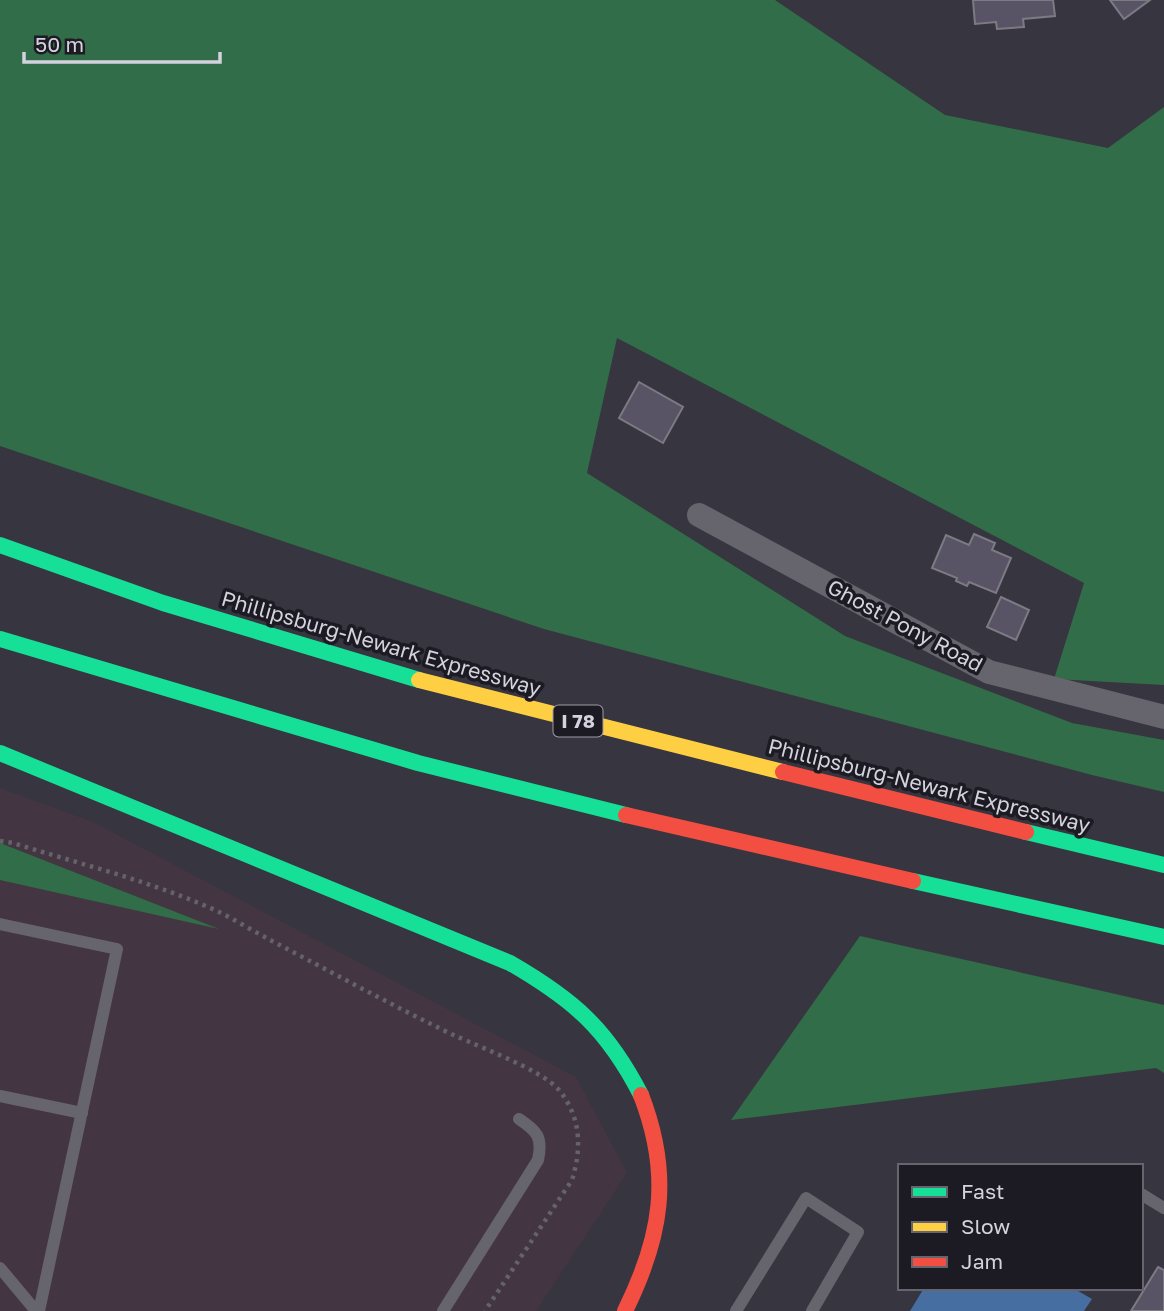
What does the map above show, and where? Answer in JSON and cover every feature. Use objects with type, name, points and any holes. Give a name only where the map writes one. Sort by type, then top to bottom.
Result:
[{"type":"highway","name":"Phillipsburg-Newark Expressway","points":[[0,545],[163,603],[444,687],[868,794],[1164,865]]},
{"type":"highway","points":[[0,639],[418,763],[728,840],[1164,937]]},
{"type":"highway","points":[[0,753],[510,963],[560,993],[591,1019],[620,1055],[642,1094],[654,1136],[660,1177],[657,1223],[648,1261],[625,1311]]},
{"type":"street","name":"Ghost Pony Road","points":[[699,515],[989,672],[1164,717]]},
{"type":"lane","points":[[0,924],[117,949],[37,1311]]},
{"type":"lane","points":[[0,1096],[82,1113]]},
{"type":"lane","points":[[443,1311],[538,1160],[541,1147],[538,1136],[519,1119]]},
{"type":"lane","points":[[1143,1195],[1164,1208]]},
{"type":"lane","points":[[736,1311],[806,1198],[858,1232],[812,1311]]},
{"type":"lane","points":[[0,1268],[37,1311]]},
{"type":"path","points":[[0,841],[140,882],[216,911],[410,1014],[533,1071],[558,1089],[575,1114],[579,1159],[572,1180],[485,1311]]},
{"type":"shaded area","points":[[0,788],[93,822],[576,1077],[627,1173],[536,1311],[0,1311]]},
{"type":"green space","points":[[0,0],[775,0],[945,115],[1108,148],[1164,107],[1164,685],[1054,679],[1084,583],[617,338],[587,473],[845,636],[1072,723],[1164,740],[1164,792],[544,629],[0,446]]},
{"type":"green space","points":[[0,843],[219,929],[0,880]]},
{"type":"green space","points":[[860,936],[1164,1005],[1164,1073],[1156,1068],[731,1120]]},
{"type":"water","points":[[923,1290],[1076,1290],[1092,1299],[1084,1311],[910,1311]]},
{"type":"building","points":[[973,0],[1053,0],[1055,16],[1023,19],[1024,27],[997,29],[996,22],[975,24]]},
{"type":"building","points":[[1110,0],[1150,0],[1124,19]]},
{"type":"building","points":[[639,382],[683,407],[663,443],[619,418]]},
{"type":"building","points":[[974,534],[995,543],[992,550],[1011,558],[996,593],[969,582],[967,586],[956,581],[957,578],[932,568],[946,535],[969,545]]},
{"type":"building","points":[[1001,597],[1029,610],[1016,640],[987,627]]},
{"type":"building","points":[[1158,1267],[1164,1270],[1164,1311],[1131,1311]]},
{"type":"traffic: fast","points":[[0,545],[163,603],[419,680]]},
{"type":"traffic: fast","points":[[0,639],[418,763],[626,815]]},
{"type":"traffic: fast","points":[[0,753],[510,963],[553,990],[587,1018],[615,1052],[641,1095]]},
{"type":"traffic: fast","points":[[1026,832],[1164,865]]},
{"type":"traffic: fast","points":[[913,881],[1164,937]]},
{"type":"traffic: slow","points":[[419,680],[783,772]]},
{"type":"traffic: jam","points":[[783,772],[1026,832]]},
{"type":"traffic: jam","points":[[626,815],[913,881]]},
{"type":"traffic: jam","points":[[625,1311],[647,1257],[658,1205],[657,1152],[641,1095]]}]
